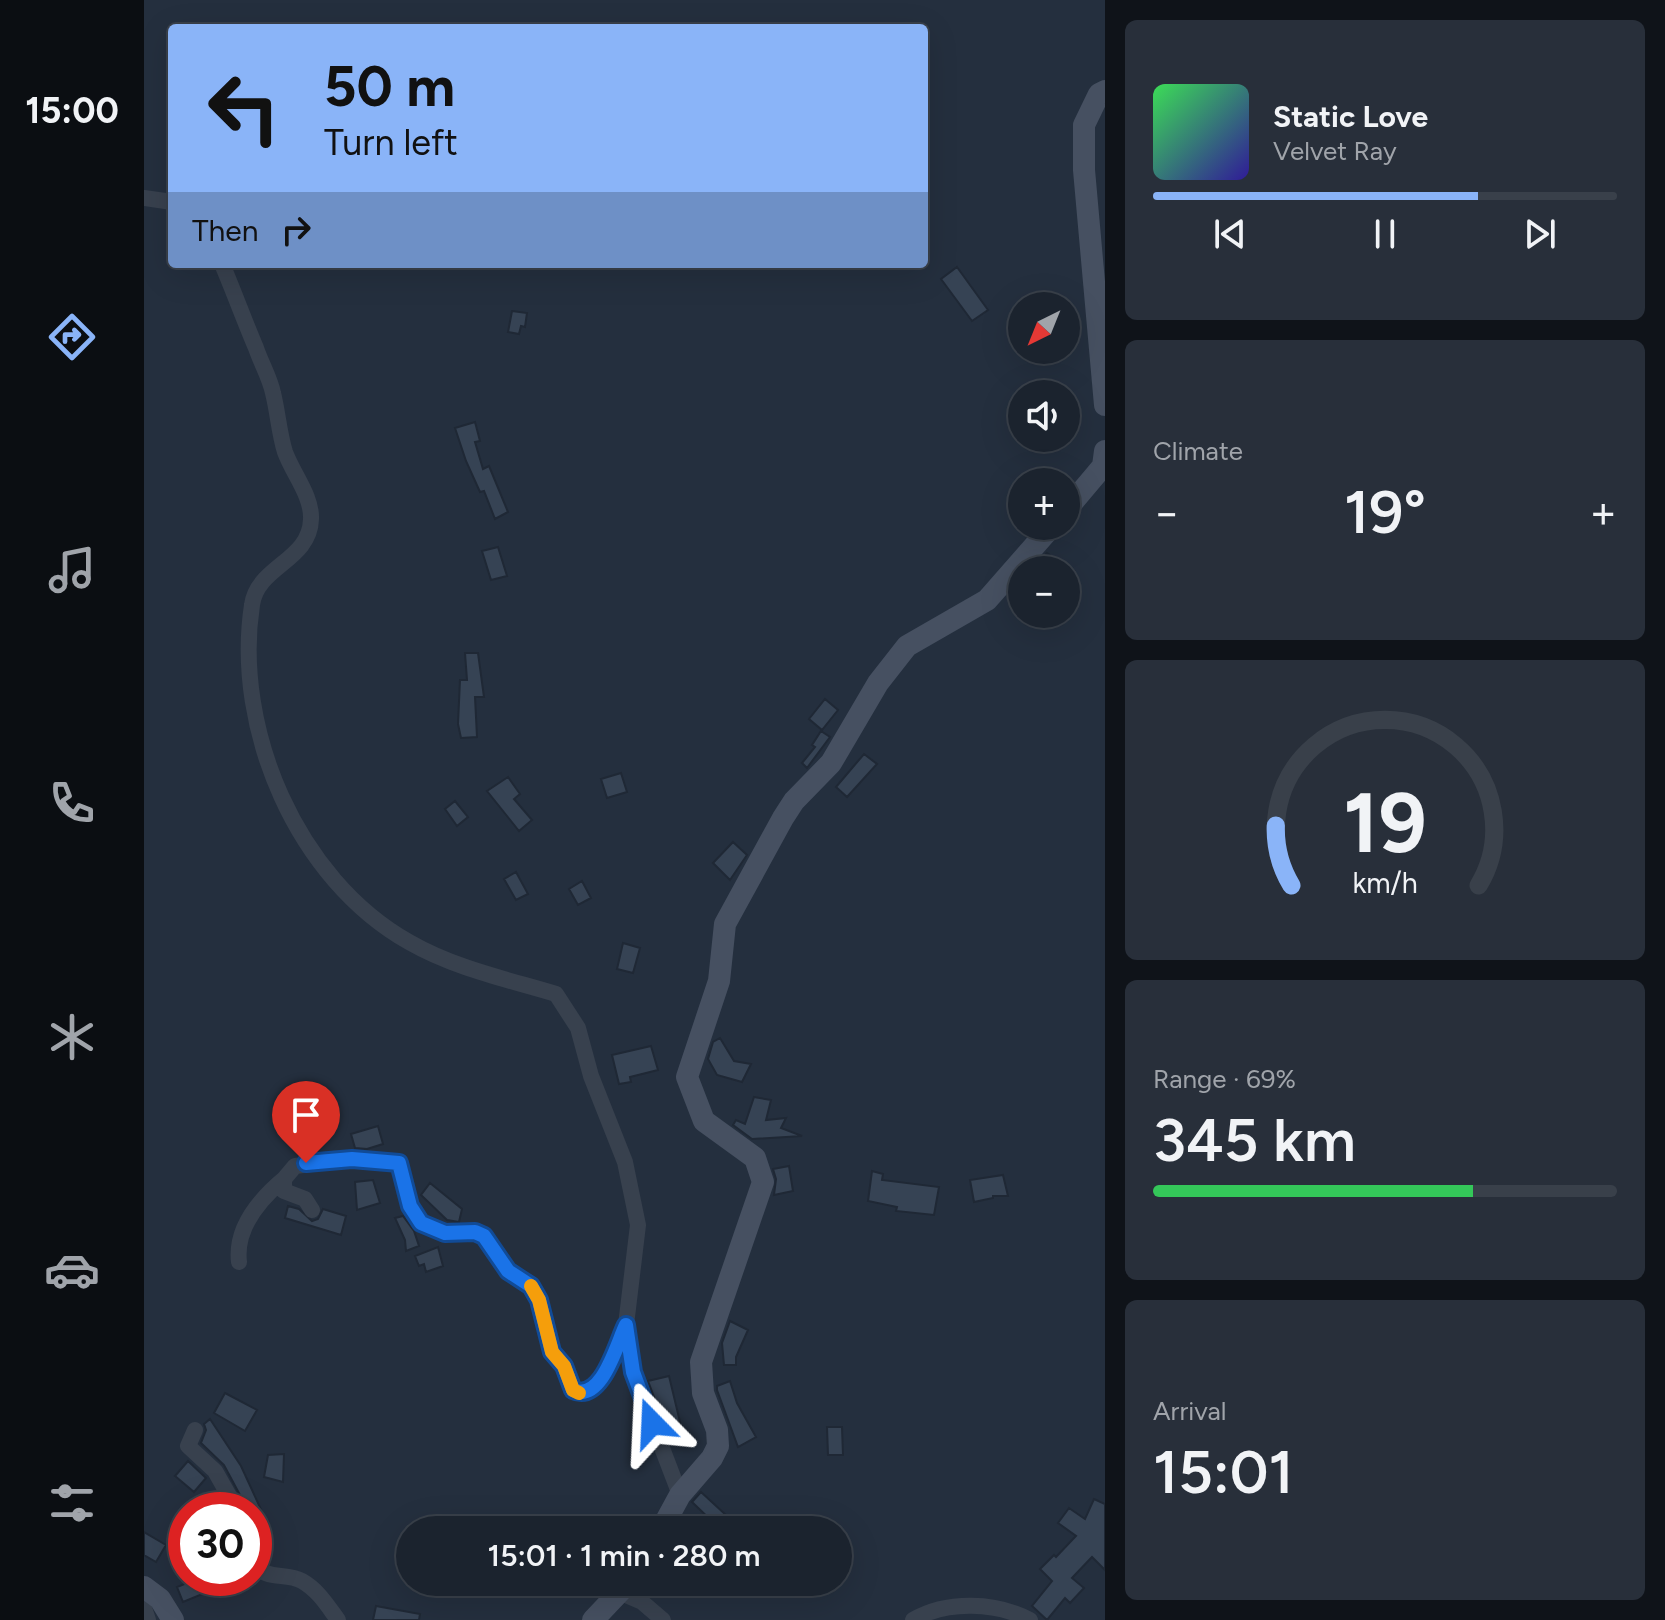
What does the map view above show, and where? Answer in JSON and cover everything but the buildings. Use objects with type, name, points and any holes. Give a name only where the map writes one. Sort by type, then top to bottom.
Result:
[{"type":"main road","points":[[1105,91],[1099,94],[1084,125],[1084,170],[1105,405]]},
{"type":"main road","points":[[1080,493],[1103,466],[1105,451]]},
{"type":"main road","points":[[669,1516],[680,1495],[712,1458],[718,1446],[717,1430],[703,1393],[701,1362],[763,1182],[755,1158],[704,1121],[687,1077],[719,981],[725,924],[794,801],[831,763],[878,683],[907,646],[987,600],[1040,540]]},
{"type":"main road","points":[[144,1587],[160,1599],[173,1620]]},
{"type":"main road","points":[[593,1620],[616,1596]]},
{"type":"street","points":[[144,198],[168,201]]},
{"type":"street","points":[[224,268],[273,392],[280,437],[310,505],[312,518],[310,531],[295,556],[259,584],[252,602],[247,660],[257,720],[271,767],[296,827],[329,874],[368,913],[406,941],[447,962],[556,994],[578,1028],[591,1076],[625,1162],[638,1225],[626,1325],[633,1372],[680,1495]]},
{"type":"street","points":[[239,1262],[237,1250],[247,1223],[262,1198],[295,1166],[352,1159],[399,1163],[410,1206],[421,1223],[445,1233],[475,1232],[484,1236],[508,1271],[531,1286],[539,1300],[552,1352],[564,1366],[573,1390],[588,1392],[607,1371],[626,1325]]},
{"type":"street","points":[[284,1179],[284,1191],[305,1199],[312,1210]]},
{"type":"street","points":[[195,1430],[188,1446],[215,1471],[227,1492]]},
{"type":"street","points":[[272,1576],[298,1579],[317,1591],[338,1620]]},
{"type":"street","points":[[635,1596],[663,1620]]},
{"type":"street","points":[[913,1620],[941,1609],[971,1605],[1015,1612],[1030,1620]]},
{"type":"street","points":[[144,1608],[148,1620]]},
{"type":"slow traffic","points":[[531,1286],[539,1300],[552,1352],[564,1366],[573,1390],[579,1393]]},
{"type":"route","points":[[306,1163],[352,1159],[399,1163],[410,1206],[421,1223],[445,1233],[475,1232],[484,1236],[508,1271],[531,1286],[539,1300],[552,1352],[564,1366],[573,1390],[588,1392],[607,1371],[626,1325],[633,1372],[652,1423]]}]
